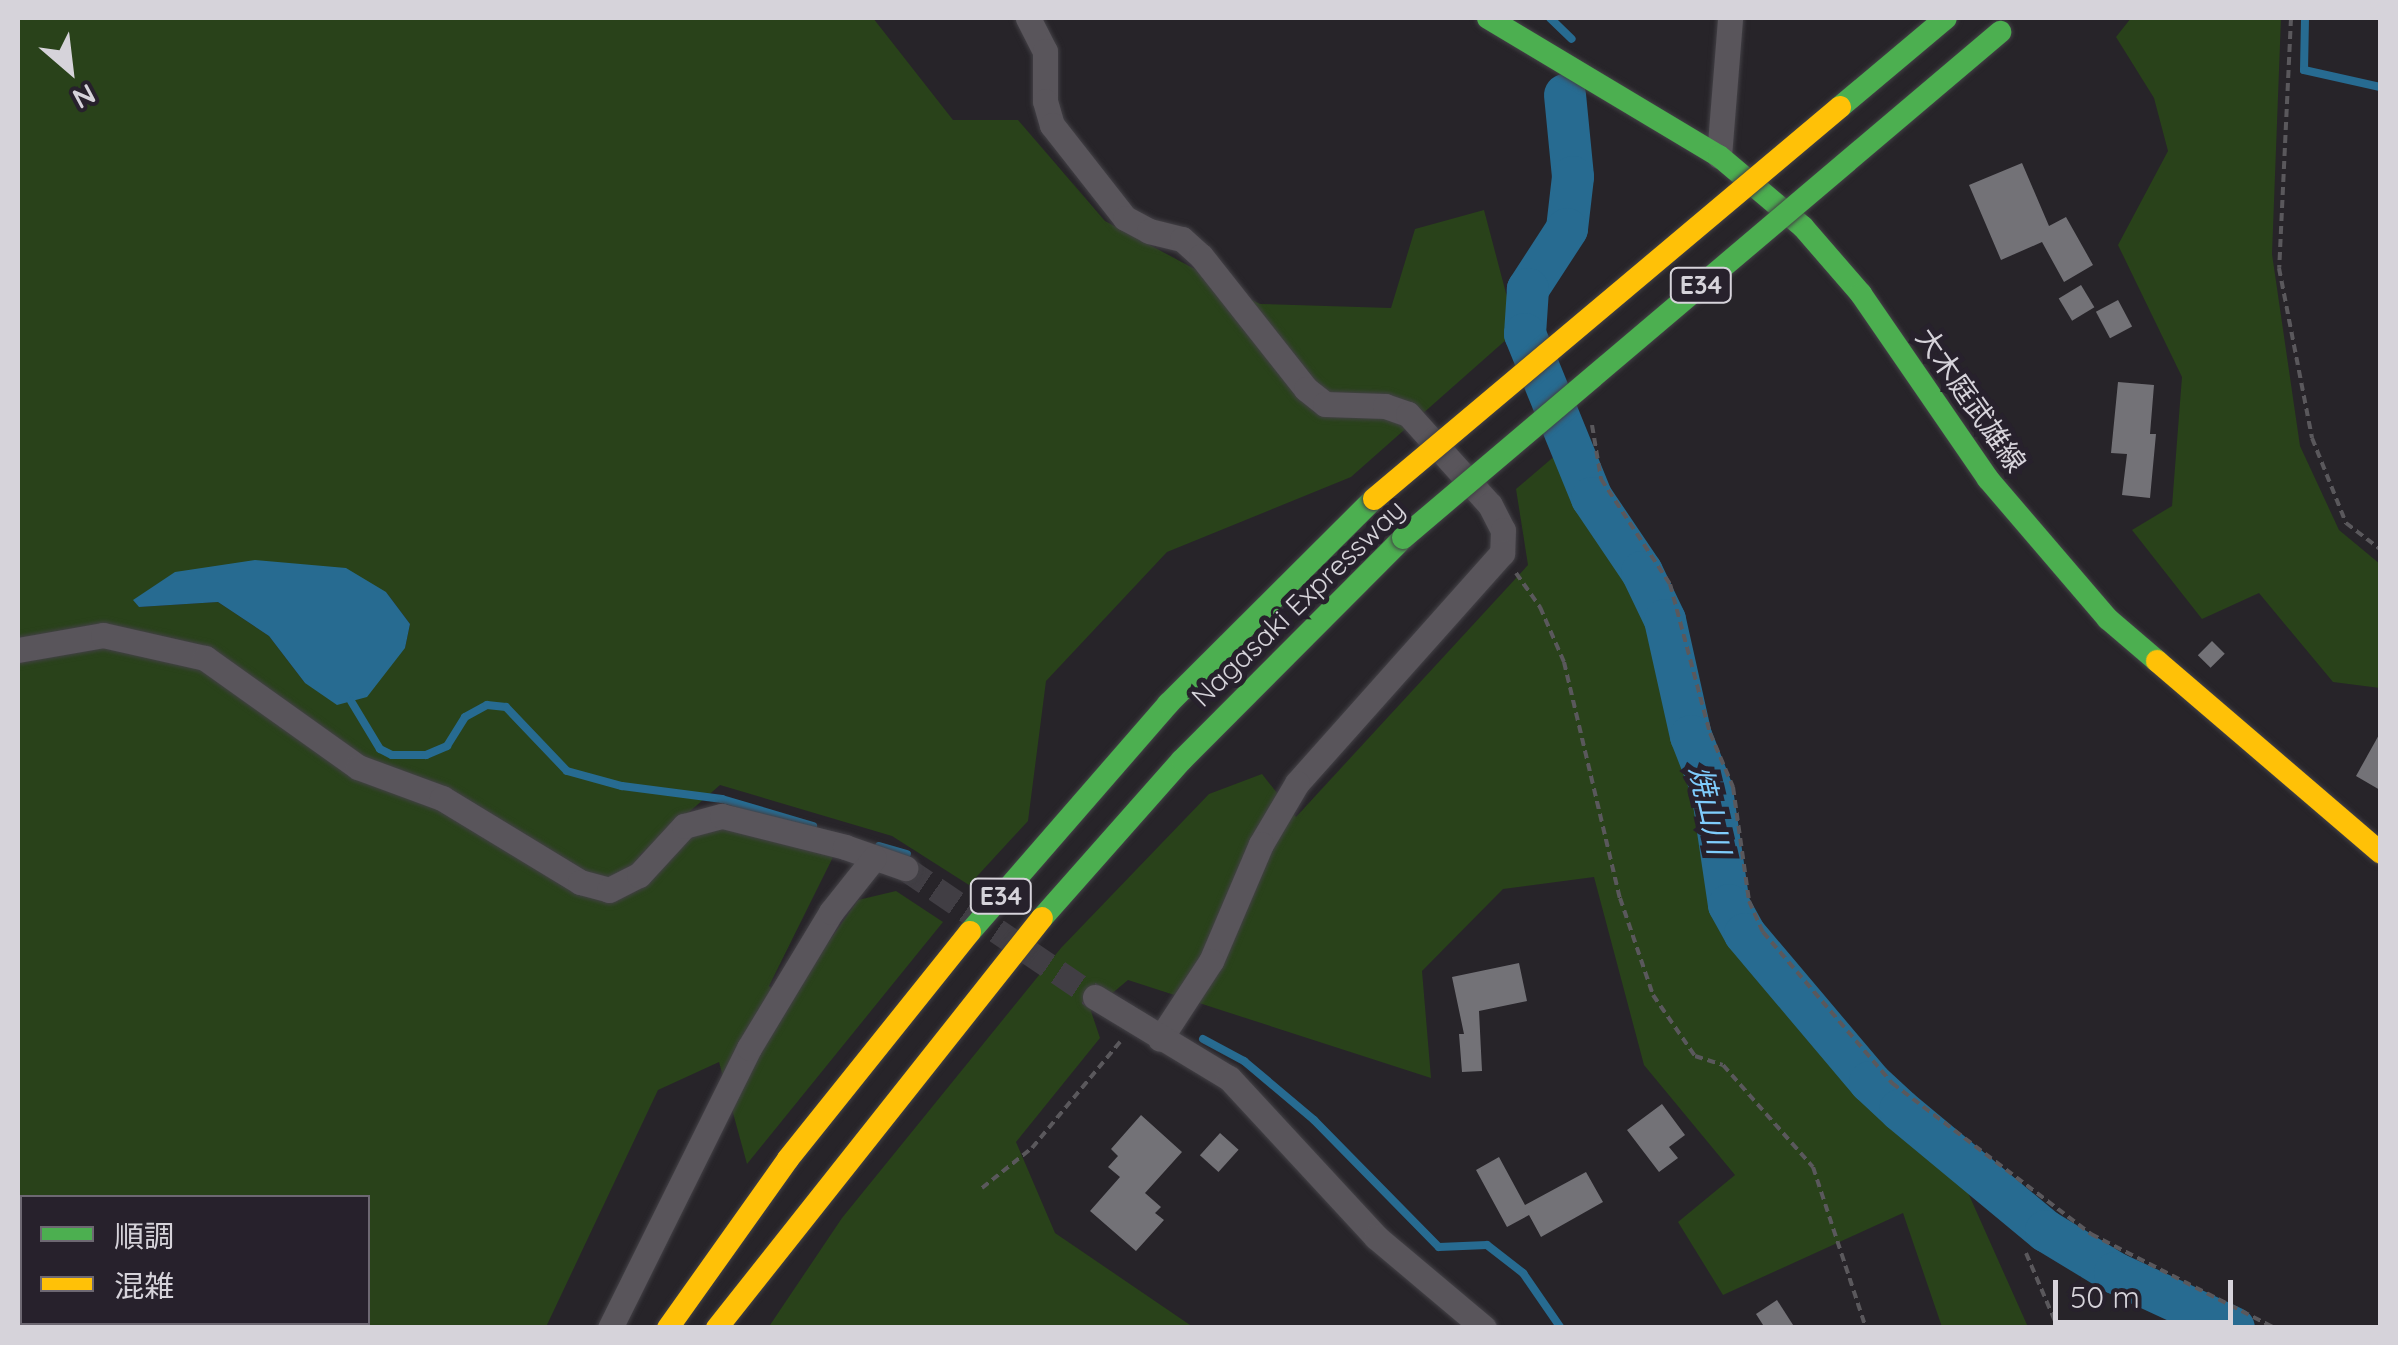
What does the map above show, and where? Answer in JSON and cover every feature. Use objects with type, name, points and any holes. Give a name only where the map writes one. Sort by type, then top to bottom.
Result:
[{"type":"main road","name":"大木庭武雄線","points":[[1488,18],[1719,156],[1803,227],[1861,294],[2016,516],[2108,619],[2380,852]]},
{"type":"main road","name":"Nagasaki Expressway","points":[[668,1328],[788,1160],[978,922],[1168,704],[1374,499],[1946,18]]},
{"type":"main road","name":"Nagasaki Expressway","points":[[717,1328],[1003,962],[1182,760],[1403,538],[2009,25]]},
{"type":"street","points":[[1028,18],[1045,51],[1045,101],[1052,125],[1124,218],[1149,231],[1182,239],[1201,256],[1306,390],[1325,404],[1385,406],[1408,414],[1490,505],[1503,530],[1502,553],[1297,783],[1261,844],[1212,961],[1160,1039]]},
{"type":"street","points":[[1719,156],[1730,18]]},
{"type":"street","points":[[18,650],[103,636],[205,658],[358,767],[442,798],[580,882],[609,890],[638,875],[684,826],[722,816],[845,846],[905,868]]},
{"type":"street","points":[[610,1328],[749,1048],[831,912],[874,858]]},
{"type":"street","points":[[1095,997],[1230,1078],[1376,1237],[1484,1328]]},
{"type":"path","points":[[2291,18],[2279,268],[2312,438],[2346,523],[2380,549]]},
{"type":"path","points":[[1600,479],[1670,584],[1710,733],[1733,786],[1749,901],[1764,932],[1892,1083],[2091,1234],[2275,1328]]},
{"type":"path","points":[[1502,553],[1540,607],[1564,662],[1620,898],[1653,996],[1695,1056],[1722,1065],[1813,1168],[1866,1328]]},
{"type":"path","points":[[982,1188],[1032,1148],[1135,1023]]},
{"type":"path","points":[[2026,1253],[2058,1328]]},
{"type":"green space","points":[[18,18],[873,18],[953,120],[1018,120],[1105,221],[1260,304],[1391,308],[1415,229],[1484,210],[1516,331],[1351,477],[1167,552],[1046,681],[1028,821],[969,885],[892,836],[720,785],[640,855],[636,892],[689,833],[722,825],[836,851],[769,986],[786,1002],[858,900],[896,891],[943,922],[747,1164],[719,1062],[658,1090],[546,1327],[18,1327]],"holes":[[[386,592],[410,624],[405,648],[305,683],[269,636],[218,602],[139,607],[134,600]]]},
{"type":"green space","points":[[2131,18],[2281,18],[2272,254],[2300,446],[2339,530],[2380,564],[2380,688],[2333,682],[2259,593],[2202,619],[2132,530],[2172,506],[2182,377],[2118,245],[2168,151],[2154,98],[2116,37]]},
{"type":"green space","points":[[1557,454],[1642,591],[1719,914],[1884,1118],[1965,1186],[2028,1327],[1942,1327],[1903,1213],[1723,1295],[1678,1222],[1735,1175],[1644,1065],[1594,877],[1503,889],[1422,971],[1431,1078],[1128,980],[1091,1011],[1100,1038],[1016,1142],[1055,1233],[1193,1327],[768,1328],[842,1218],[1061,948],[1209,794],[1262,774],[1296,817],[1528,565],[1516,489]]},
{"type":"water","points":[[255,560],[346,568],[386,592],[410,624],[405,648],[367,697],[337,705],[305,683],[269,636],[218,602],[139,607],[133,600],[175,572]]},
{"type":"building","points":[[2022,163],[2049,226],[2066,217],[2093,265],[2064,282],[2042,242],[2001,260],[1969,185]]},
{"type":"building","points":[[2081,285],[2094,307],[2072,321],[2059,298]]},
{"type":"building","points":[[2118,300],[2132,326],[2110,338],[2096,312]]},
{"type":"building","points":[[2118,382],[2154,385],[2150,434],[2156,434],[2150,498],[2122,495],[2127,454],[2111,453]]},
{"type":"building","points":[[2212,641],[2225,654],[2211,668],[2198,655]]},
{"type":"building","points":[[2380,733],[2380,790],[2356,776]]},
{"type":"building","points":[[1519,963],[1527,1001],[1479,1011],[1482,1071],[1462,1072],[1459,1034],[1464,1034],[1452,977]]},
{"type":"building","points":[[1662,1104],[1685,1135],[1669,1147],[1678,1158],[1659,1172],[1627,1130]]},
{"type":"building","points":[[1141,1115],[1182,1152],[1145,1193],[1161,1207],[1155,1213],[1164,1220],[1136,1251],[1090,1211],[1120,1177],[1108,1167],[1118,1156],[1111,1149]]},
{"type":"building","points":[[1220,1133],[1239,1150],[1219,1172],[1200,1155]]},
{"type":"building","points":[[1499,1157],[1525,1205],[1586,1172],[1603,1202],[1541,1237],[1529,1215],[1507,1227],[1476,1170]]},
{"type":"building","points":[[1777,1300],[1795,1328],[1765,1328],[1756,1314]]},
{"type":"waterway","points":[[1550,18],[1572,39]]},
{"type":"waterway","points":[[2305,18],[2304,70],[2380,87]]},
{"type":"waterway","name":"焼山川","points":[[1565,95],[1573,177],[1567,229],[1528,289],[1525,334],[1592,498],[1642,572],[1665,620],[1691,736],[1712,790],[1729,905],[1745,934],[1870,1082],[1900,1110],[2046,1231],[2115,1273],[2234,1328]]},
{"type":"waterway","points":[[351,701],[380,749],[392,755],[426,755],[447,746],[465,717],[487,705],[506,707],[567,771],[622,786],[722,799],[813,826]]},
{"type":"waterway","points":[[879,846],[907,854]]},
{"type":"waterway","points":[[1203,1039],[1244,1061],[1314,1120],[1439,1247],[1487,1245],[1523,1273],[1561,1328]]},
{"type":"tunnel","points":[[905,868],[1095,997]]},
{"type":"traffic: fast","points":[[1488,18],[1719,156],[1803,227],[1861,294],[1988,479],[2108,619],[2157,661]]},
{"type":"traffic: fast","points":[[1840,107],[1946,18]]},
{"type":"traffic: fast","points":[[1403,538],[2000,32]]},
{"type":"traffic: fast","points":[[970,932],[1168,704],[1374,499]]},
{"type":"traffic: fast","points":[[1042,918],[1182,760],[1403,538]]},
{"type":"traffic: slow","points":[[1374,499],[1840,107]]},
{"type":"traffic: slow","points":[[2157,661],[2380,852]]},
{"type":"traffic: slow","points":[[717,1328],[1042,918]]},
{"type":"traffic: slow","points":[[668,1328],[788,1159],[970,932]]}]
